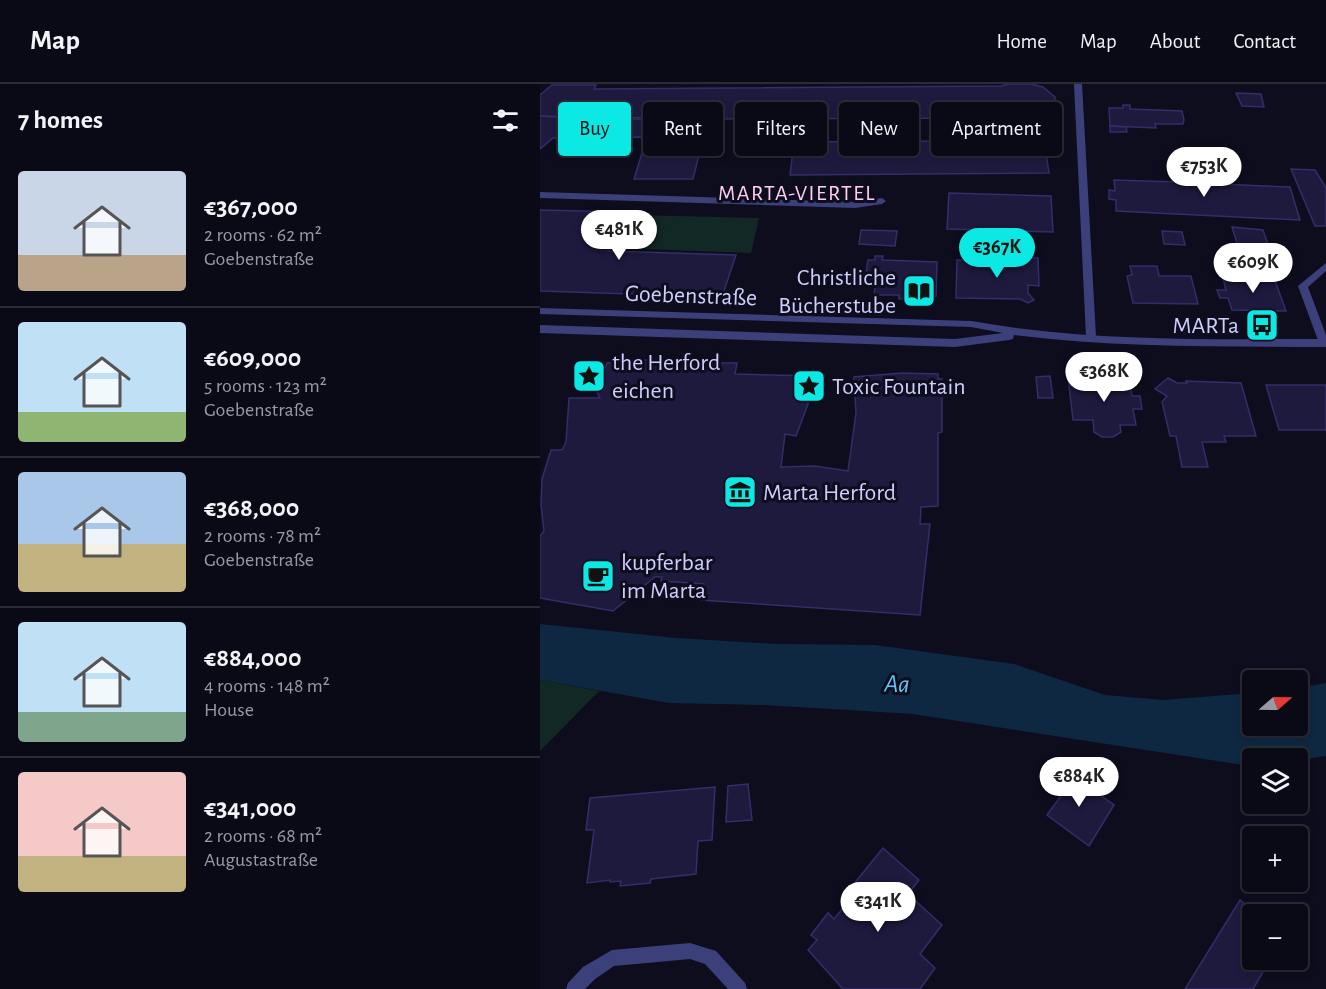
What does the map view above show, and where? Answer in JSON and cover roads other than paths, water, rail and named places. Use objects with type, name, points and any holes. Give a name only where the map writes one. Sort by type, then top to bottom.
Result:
[{"type":"street","points":[[1078,84],[1091,337]]},
{"type":"street","points":[[540,195],[855,205],[882,201]]},
{"type":"street","points":[[1325,343],[1303,286],[1326,266]]},
{"type":"street","name":"Goebenstraße","points":[[540,311],[971,324],[1019,334],[1136,340],[1325,343]]},
{"type":"street","name":"Goebenstraße","points":[[540,329],[956,343],[1019,334]]},
{"type":"street","points":[[574,989],[589,973],[612,958],[690,951],[710,957],[739,989]]},
{"type":"water","name":"Aa","points":[[540,624],[676,638],[778,644],[875,645],[1014,664],[1105,695],[1163,700],[1242,694],[1242,736],[1308,736],[1308,686],[1326,683],[1326,756],[1308,759],[1308,748],[1242,748],[1242,765],[913,714],[766,705],[669,703],[540,680]]},
{"type":"place","name":"Christliche Bücherstube","points":[[919,291]]},
{"type":"place","name":"MARTa","points":[[1262,325]]},
{"type":"place","name":"the Herford eichen","points":[[589,376]]},
{"type":"place","name":"Toxic Fountain","points":[[809,386]]},
{"type":"place","name":"Marta Herford","points":[[740,492]]},
{"type":"place","name":"kupferbar im Marta","points":[[598,576]]},
{"type":"district","name":"MARTA-VIERTEL","points":[[797,192]]}]
